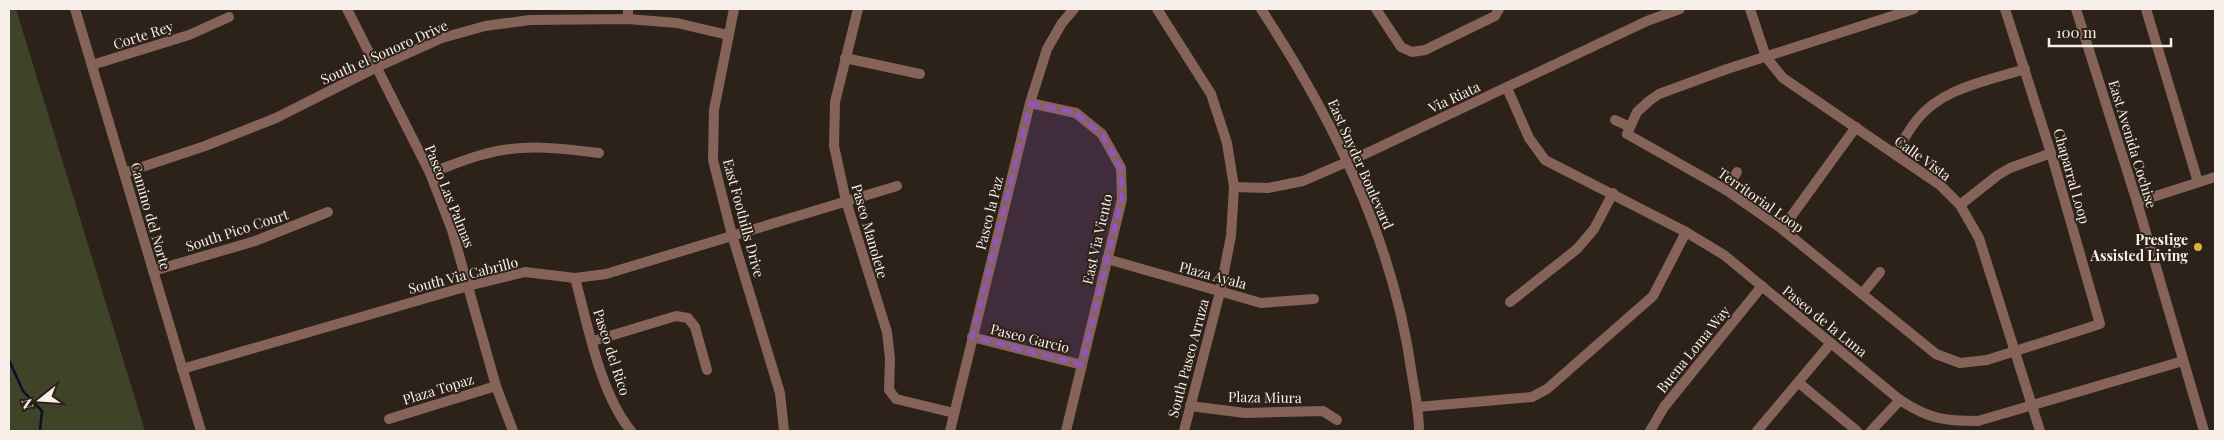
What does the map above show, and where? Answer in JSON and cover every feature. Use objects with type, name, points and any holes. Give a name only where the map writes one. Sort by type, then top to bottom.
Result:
[{"type":"street","name":"Camino del Norte","points":[[75,9],[201,431]]},
{"type":"street","name":"Paseo Las Palmas","points":[[348,9],[430,174],[452,230],[496,386],[512,431]]},
{"type":"street","name":"East Foothills Drive","points":[[734,9],[714,110],[714,160],[732,235],[780,394],[784,431]]},
{"type":"street","name":"Paseo Manolete","points":[[858,9],[835,102],[834,146],[846,201],[887,332],[890,359],[889,390],[896,399],[954,413]]},
{"type":"street","name":"Paseo la Paz","points":[[950,431],[1030,103],[1047,49],[1062,23],[1074,9]]},
{"type":"street","name":"South Paseo Arruza","points":[[1157,9],[1210,94],[1227,143],[1234,187],[1231,236],[1220,292],[1184,431]]},
{"type":"street","name":"East Snyder Boulevard","points":[[1261,9],[1316,99],[1348,162],[1379,237],[1406,331],[1419,431]]},
{"type":"street","points":[[1376,9],[1401,47],[1412,52],[1425,50],[1494,16],[1499,9]]},
{"type":"street","name":"Via Riata","points":[[1234,187],[1268,188],[1303,181],[1348,162],[1647,21],[1680,9]]},
{"type":"street","name":"Calle Vista","points":[[1750,9],[1766,57],[1783,78],[1940,185],[1960,205],[1979,238],[2040,431]]},
{"type":"street","points":[[1615,120],[1630,126],[1637,112],[1659,94],[1710,74],[1914,9]]},
{"type":"street","name":"Chaparral Loop","points":[[2005,9],[2051,153],[2100,324],[2015,352]]},
{"type":"street","name":"East Avenida Cochise","points":[[2076,9],[2137,202],[2204,431]]},
{"type":"street","points":[[2146,9],[2198,182]]},
{"type":"street","name":"South el Sonoro Drive","points":[[124,173],[205,146],[276,118],[378,67],[442,38],[485,26],[530,20],[628,14],[676,23],[728,36]]},
{"type":"street","name":"Corte Rey","points":[[92,65],[189,34],[229,16]]},
{"type":"street","points":[[845,58],[920,74]]},
{"type":"street","points":[[1895,154],[1916,121],[1940,98],[1963,88],[2025,69]]},
{"type":"street","name":"Paseo de la Luna","points":[[1507,88],[1529,138],[1545,160],[1686,232],[1724,255],[1900,400],[1921,414],[1950,421],[1978,421],[2033,407],[2183,361]]},
{"type":"street","name":"East Via Viento","points":[[1030,103],[1076,113],[1102,134],[1121,168],[1122,199],[1066,431]]},
{"type":"street","name":"Territorial Loop","points":[[1630,126],[1627,134],[1726,190],[1782,229],[1936,354],[1960,363],[1987,360],[2015,352]]},
{"type":"street","points":[[1782,229],[1856,126]]},
{"type":"street","points":[[430,174],[482,155],[516,148],[550,147],[599,153]]},
{"type":"street","points":[[1960,205],[1998,175],[2010,168],[2051,153]]},
{"type":"street","points":[[1726,190],[1737,172]]},
{"type":"street","points":[[2137,202],[2215,177]]},
{"type":"street","name":"South Via Cabrillo","points":[[182,369],[468,286],[525,272],[575,278],[606,274],[897,186]]},
{"type":"street","points":[[1510,302],[1576,249],[1594,229],[1612,193]]},
{"type":"street","name":"South Pico Court","points":[[153,271],[255,241],[328,212]]},
{"type":"street","points":[[1417,407],[1532,397],[1548,389],[1653,296],[1686,232]]},
{"type":"street","name":"Plaza Ayala","points":[[1107,259],[1261,302],[1314,299]]},
{"type":"street","points":[[1862,294],[1880,272]]},
{"type":"street","name":"Paseo del Rico","points":[[575,278],[608,392],[624,423],[631,431]]},
{"type":"street","name":"Buena Loma Way","points":[[1650,431],[1664,407],[1762,286]]},
{"type":"street","points":[[593,341],[676,316],[688,318],[695,327],[707,370]]},
{"type":"street","name":"Paseo Garcio","points":[[972,337],[1082,365]]},
{"type":"street","points":[[1758,431],[1831,343]]},
{"type":"street","points":[[1798,383],[1857,431]]},
{"type":"street","name":"Plaza Topaz","points":[[389,419],[496,386]]},
{"type":"street","points":[[1871,431],[1900,400]]},
{"type":"street","name":"Plaza Miura","points":[[1190,406],[1245,413],[1323,411],[1337,420]]},
{"type":"highlighted area","points":[[1030,103],[1076,113],[1102,134],[1121,168],[1122,199],[1082,365],[972,337]]},
{"type":"green space","points":[[9,9],[16,9],[145,431],[9,431]]},
{"type":"waterway","points":[[9,360],[23,391],[42,411],[40,431]]},
{"type":"place","name":"Prestige Assisted Living","points":[[2198,247]]}]
